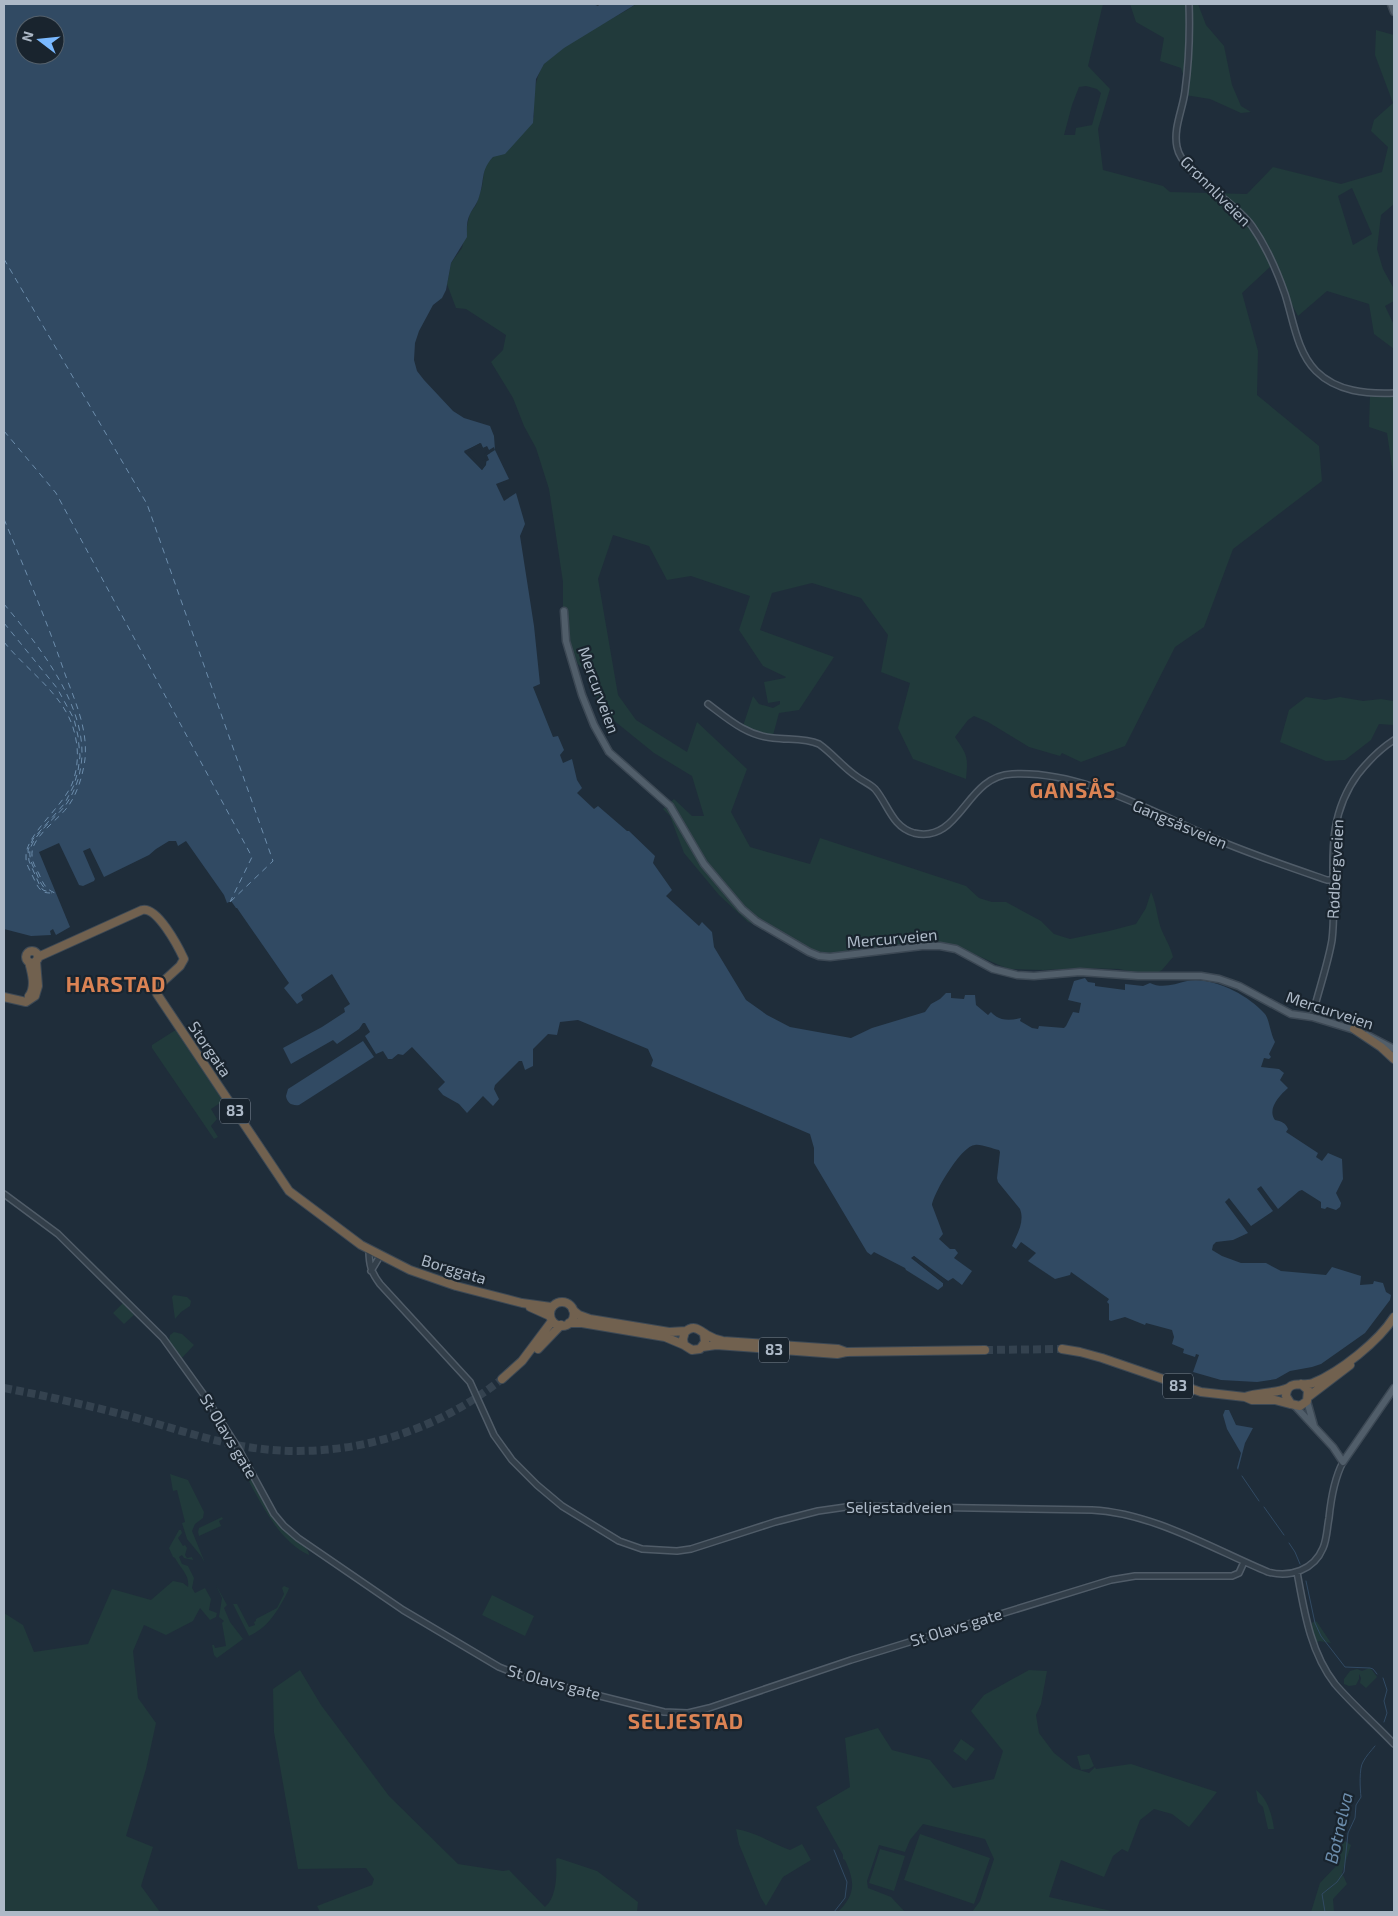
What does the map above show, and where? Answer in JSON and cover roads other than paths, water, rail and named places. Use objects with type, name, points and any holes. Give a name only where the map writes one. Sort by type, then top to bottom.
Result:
[{"type":"highway","name":"Storgata","points":[[4,997],[14,999],[25,998],[31,993],[35,958],[115,921],[144,909],[151,910],[160,919],[184,959],[180,966],[155,989],[159,998],[285,1186],[313,1209],[380,1256]]},
{"type":"highway","points":[[1354,1029],[1382,1047],[1394,1059]]},
{"type":"highway","name":"Borggata","points":[[380,1256],[436,1280],[522,1303],[551,1307]]},
{"type":"highway","name":"83","points":[[551,1307],[558,1302],[564,1302],[579,1315],[590,1319],[670,1332],[697,1328],[704,1334],[723,1341],[838,1349],[846,1352]]},
{"type":"highway","name":"Borggata","points":[[522,1303],[551,1318]]},
{"type":"highway","points":[[551,1307],[551,1318]]},
{"type":"highway","points":[[569,1323],[573,1317],[573,1310]]},
{"type":"highway","name":"83","points":[[1062,1349],[1102,1358],[1189,1389],[1217,1395],[1245,1397],[1252,1400],[1274,1400],[1300,1406],[1358,1358],[1394,1316]]},
{"type":"highway","name":"83","points":[[502,1379],[522,1361],[551,1318],[561,1326]]},
{"type":"highway","name":"83","points":[[522,1361],[532,1356],[561,1326],[569,1323],[582,1323],[665,1337],[692,1350],[716,1345],[837,1354],[846,1352],[985,1350]]},
{"type":"highway","points":[[684,1345],[683,1339],[686,1331]]},
{"type":"highway","points":[[702,1348],[706,1341],[704,1334]]},
{"type":"highway","name":"83","points":[[1245,1397],[1252,1394],[1275,1393],[1293,1384],[1309,1384],[1321,1379],[1372,1343]]},
{"type":"highway","points":[[1301,1384],[1308,1390],[1308,1399]]},
{"type":"highway","points":[[1288,1388],[1286,1396],[1292,1405]]},
{"type":"main road","points":[[1391,4],[1394,12]]},
{"type":"main road","name":"Mercurveien","points":[[564,611],[566,641],[578,681],[594,725],[609,752],[670,806],[704,864],[742,909],[756,921],[809,952],[830,957],[922,946],[940,946],[956,949],[993,968],[1017,976],[1080,972],[1138,976],[1201,976],[1219,979],[1239,986],[1291,1014],[1312,1017],[1354,1029],[1394,1049]]},
{"type":"main road","points":[[1292,1405],[1333,1447],[1343,1462],[1348,1452],[1394,1388]]},
{"type":"main road","points":[[1308,1399],[1314,1426]]},
{"type":"main road","points":[[1333,1447],[1348,1452]]},
{"type":"street","name":"Grønnliveien","points":[[1189,4],[1188,65],[1185,94],[1176,132],[1178,152],[1194,173],[1244,216],[1258,236],[1277,274],[1302,347],[1312,366],[1326,380],[1342,388],[1370,393],[1394,393]]},
{"type":"street","name":"Gangsåsveien","points":[[708,704],[734,724],[754,735],[812,741],[819,744],[857,777],[876,790],[897,822],[914,833],[925,834],[942,830],[959,814],[981,786],[996,777],[1012,774],[1040,775],[1090,786],[1243,851],[1327,880],[1332,880]]},
{"type":"street","name":"Rødbergveien","points":[[1312,1017],[1332,939],[1332,880],[1338,810],[1344,797],[1368,761],[1394,740]]},
{"type":"street","name":"St Olavs gate","points":[[4,1194],[58,1234],[163,1338],[204,1395],[238,1448],[274,1514],[289,1531],[418,1619],[492,1663],[518,1675],[664,1712],[688,1713],[709,1708],[858,1658],[1085,1587],[1128,1576],[1232,1576],[1239,1573],[1244,1562]]},
{"type":"street","points":[[369,1250],[371,1271]]},
{"type":"street","points":[[371,1271],[380,1256]]},
{"type":"street","name":"Seljestadveien","points":[[371,1271],[380,1284],[467,1378],[500,1443],[512,1460],[537,1486],[562,1506],[596,1528],[624,1543],[642,1549],[682,1550],[775,1522],[818,1511],[853,1506],[1104,1510],[1139,1518],[1273,1573],[1297,1572]]},
{"type":"street","points":[[1343,1462],[1332,1492],[1323,1550],[1312,1564],[1297,1572],[1311,1636],[1324,1666],[1340,1689],[1394,1744]]},
{"type":"water","points":[[4,4],[593,4],[598,6],[600,4],[636,4],[564,48],[544,64],[536,79],[533,123],[505,154],[493,157],[486,167],[481,191],[468,220],[467,237],[451,263],[446,290],[442,298],[433,305],[419,331],[415,343],[414,360],[417,371],[424,380],[453,411],[464,418],[490,426],[494,436],[495,450],[509,479],[496,484],[504,501],[516,493],[525,524],[520,536],[534,626],[540,684],[533,687],[553,737],[558,736],[564,750],[560,755],[563,763],[572,759],[577,780],[582,788],[577,793],[594,809],[598,806],[629,831],[655,856],[653,863],[672,890],[666,896],[699,926],[702,922],[712,932],[714,947],[746,1000],[767,1015],[790,1027],[851,1038],[872,1028],[925,1012],[931,1004],[946,993],[951,993],[951,998],[964,999],[965,995],[975,995],[976,1005],[988,1015],[991,1012],[997,1017],[1005,1019],[1021,1018],[1020,1021],[1032,1028],[1038,1029],[1039,1026],[1064,1028],[1073,1012],[1079,1013],[1081,1003],[1068,1000],[1074,981],[1085,978],[1088,982],[1095,983],[1095,986],[1125,990],[1125,984],[1143,986],[1150,983],[1164,986],[1187,981],[1208,981],[1229,988],[1249,1000],[1266,1015],[1275,1042],[1269,1054],[1271,1057],[1269,1059],[1264,1058],[1261,1067],[1279,1069],[1284,1073],[1280,1080],[1288,1088],[1275,1103],[1272,1111],[1273,1116],[1275,1120],[1286,1125],[1288,1129],[1286,1132],[1318,1153],[1316,1157],[1322,1161],[1328,1153],[1342,1159],[1343,1179],[1336,1193],[1341,1203],[1340,1207],[1336,1210],[1327,1207],[1325,1209],[1321,1208],[1321,1202],[1302,1190],[1278,1209],[1261,1186],[1257,1189],[1273,1211],[1251,1226],[1229,1198],[1225,1202],[1248,1233],[1233,1240],[1216,1242],[1212,1250],[1241,1263],[1266,1263],[1281,1271],[1326,1275],[1332,1267],[1361,1276],[1360,1285],[1373,1284],[1374,1281],[1383,1283],[1386,1292],[1391,1295],[1390,1300],[1365,1333],[1321,1364],[1290,1371],[1276,1379],[1257,1382],[1221,1380],[1193,1372],[1199,1355],[1196,1354],[1195,1357],[1183,1353],[1184,1349],[1172,1344],[1174,1337],[1172,1330],[1146,1323],[1145,1325],[1125,1317],[1109,1320],[1109,1304],[1107,1302],[1109,1299],[1071,1272],[1070,1275],[1055,1279],[1028,1261],[1036,1253],[1021,1242],[1016,1249],[1012,1246],[1022,1219],[1020,1209],[998,1182],[999,1150],[978,1145],[970,1147],[949,1170],[934,1199],[932,1205],[943,1234],[939,1239],[950,1249],[955,1249],[958,1253],[954,1258],[972,1271],[962,1285],[953,1278],[948,1281],[914,1256],[911,1258],[943,1283],[943,1286],[938,1290],[905,1268],[874,1252],[871,1255],[867,1252],[814,1163],[814,1148],[810,1134],[651,1066],[653,1060],[648,1049],[578,1020],[560,1022],[557,1035],[548,1034],[533,1049],[533,1066],[525,1070],[522,1061],[519,1061],[495,1085],[494,1089],[499,1099],[493,1106],[483,1096],[467,1113],[459,1104],[443,1095],[438,1089],[445,1082],[412,1047],[403,1055],[398,1054],[392,1059],[388,1059],[383,1051],[376,1054],[365,1036],[370,1032],[365,1023],[337,1044],[333,1040],[291,1064],[283,1048],[345,1012],[344,1008],[350,1004],[332,974],[301,995],[303,1000],[297,1004],[284,988],[289,983],[237,908],[231,901],[227,903],[224,895],[186,841],[178,846],[176,841],[169,841],[149,855],[104,877],[90,848],[83,851],[95,879],[83,886],[79,885],[59,843],[39,852],[70,927],[56,935],[53,929],[50,931],[51,935],[31,936],[4,929]],"holes":[[[480,443],[483,448],[487,447],[490,453],[487,455],[486,465],[482,470],[464,452]]]},
{"type":"water","points":[[363,1041],[374,1057],[299,1105],[289,1102],[286,1096],[288,1089]]},
{"type":"water","points":[[1225,1410],[1229,1410],[1236,1425],[1253,1428],[1245,1443],[1238,1470],[1241,1453],[1227,1429],[1223,1415]]},
{"type":"waterway","name":"Botnelva","points":[[1242,1476],[1259,1501]]},
{"type":"waterway","name":"Botnelva","points":[[1264,1507],[1284,1535]]},
{"type":"waterway","name":"Botnelva","points":[[1289,1543],[1300,1564]]},
{"type":"waterway","name":"Botnelva","points":[[1306,1581],[1315,1623],[1321,1636],[1345,1667],[1370,1668],[1377,1674]]},
{"type":"waterway","name":"Botnelva","points":[[1383,1678],[1387,1690],[1384,1701],[1387,1713],[1384,1722]]},
{"type":"waterway","name":"Botnelva","points":[[1325,1912],[1322,1894],[1337,1882],[1344,1872],[1348,1833],[1355,1818],[1356,1805],[1361,1797],[1361,1769],[1375,1746]]},
{"type":"waterway","points":[[834,1850],[847,1882],[845,1898],[834,1912]]},
{"type":"tunnel","points":[[985,1350],[1062,1349]]},
{"type":"tunnel","points":[[4,1388],[117,1413],[223,1442],[254,1448],[287,1451],[353,1446],[385,1439],[416,1429],[475,1399],[502,1379]]},
{"type":"district","name":"GANSÅS","points":[[1073,791]]},
{"type":"district","name":"HARSTAD","points":[[116,985]]},
{"type":"district","name":"SELJESTAD","points":[[686,1722]]}]
